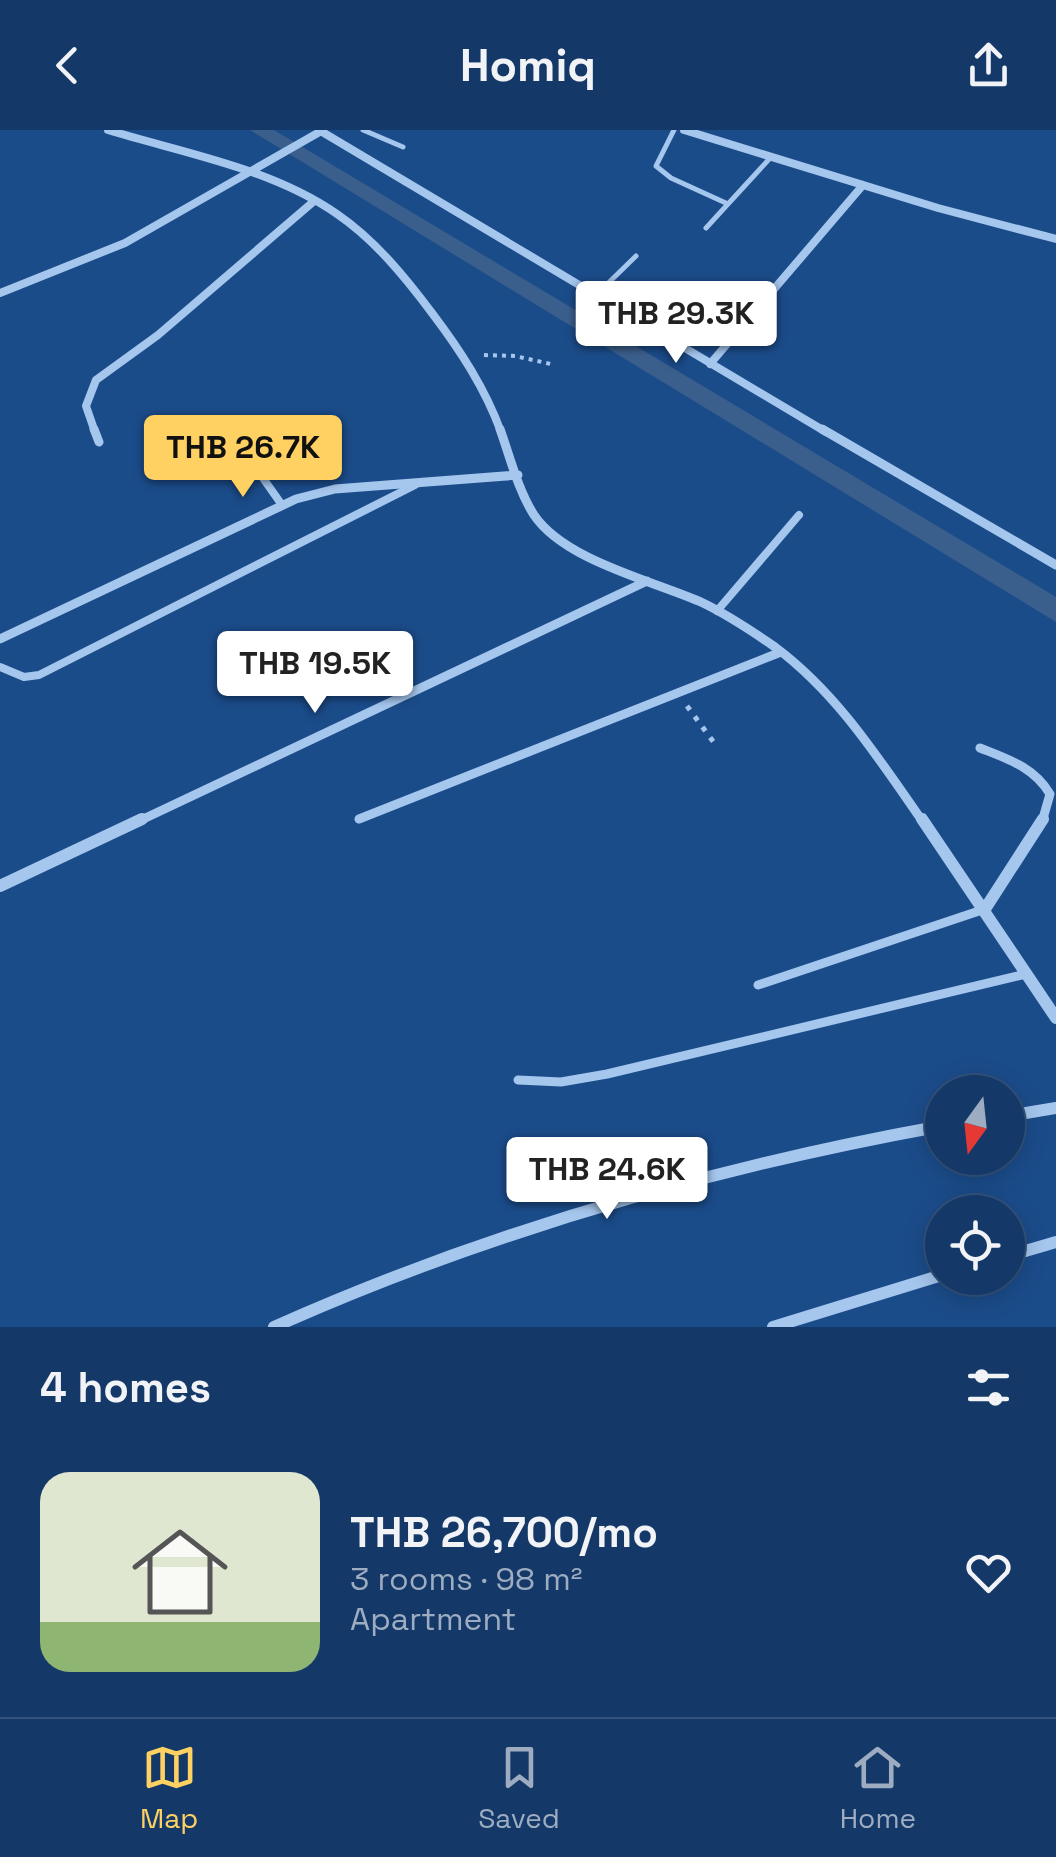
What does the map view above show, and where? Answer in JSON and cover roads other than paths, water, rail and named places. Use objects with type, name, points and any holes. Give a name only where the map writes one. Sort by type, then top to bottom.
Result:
[{"type":"street","points":[[108,130],[249,175],[314,202],[334,212],[389,260],[462,358],[505,435],[536,520],[562,541],[606,566],[717,611],[781,652],[840,706],[985,908],[1056,1018]]},
{"type":"street","points":[[0,293],[88,259],[249,175],[321,130],[710,364],[1056,564]]},
{"type":"street","points":[[684,130],[1056,239]]},
{"type":"street","points":[[710,364],[863,185]]},
{"type":"street","points":[[100,442],[86,406],[96,380],[171,325],[314,202]]},
{"type":"street","points":[[0,639],[282,505],[335,489],[518,474]]},
{"type":"street","points":[[0,886],[647,581]]},
{"type":"street","points":[[359,819],[781,652]]},
{"type":"street","points":[[980,748],[1025,766],[1041,777],[1050,794],[1041,825],[985,908]]},
{"type":"street","points":[[1025,1113],[1056,1108]]},
{"type":"street","points":[[274,1327],[346,1293],[592,1203],[752,1163],[925,1129]]},
{"type":"street","points":[[1025,1251],[1056,1242]]},
{"type":"street","points":[[773,1327],[925,1280]]},
{"type":"lane","points":[[363,130],[403,148]]},
{"type":"lane","points":[[674,130],[657,157],[656,166],[662,173],[711,192],[728,204]]},
{"type":"lane","points":[[706,228],[772,156]]},
{"type":"lane","points":[[595,296],[636,256]]},
{"type":"lane","points":[[246,454],[282,505]]},
{"type":"lane","points":[[0,667],[24,678],[39,676],[415,484]]},
{"type":"lane","points":[[717,611],[799,515]]},
{"type":"lane","points":[[758,984],[985,908]]},
{"type":"lane","points":[[518,1080],[561,1082],[607,1074],[1028,974]]},
{"type":"waterway","points":[[260,130],[1056,611]]}]
